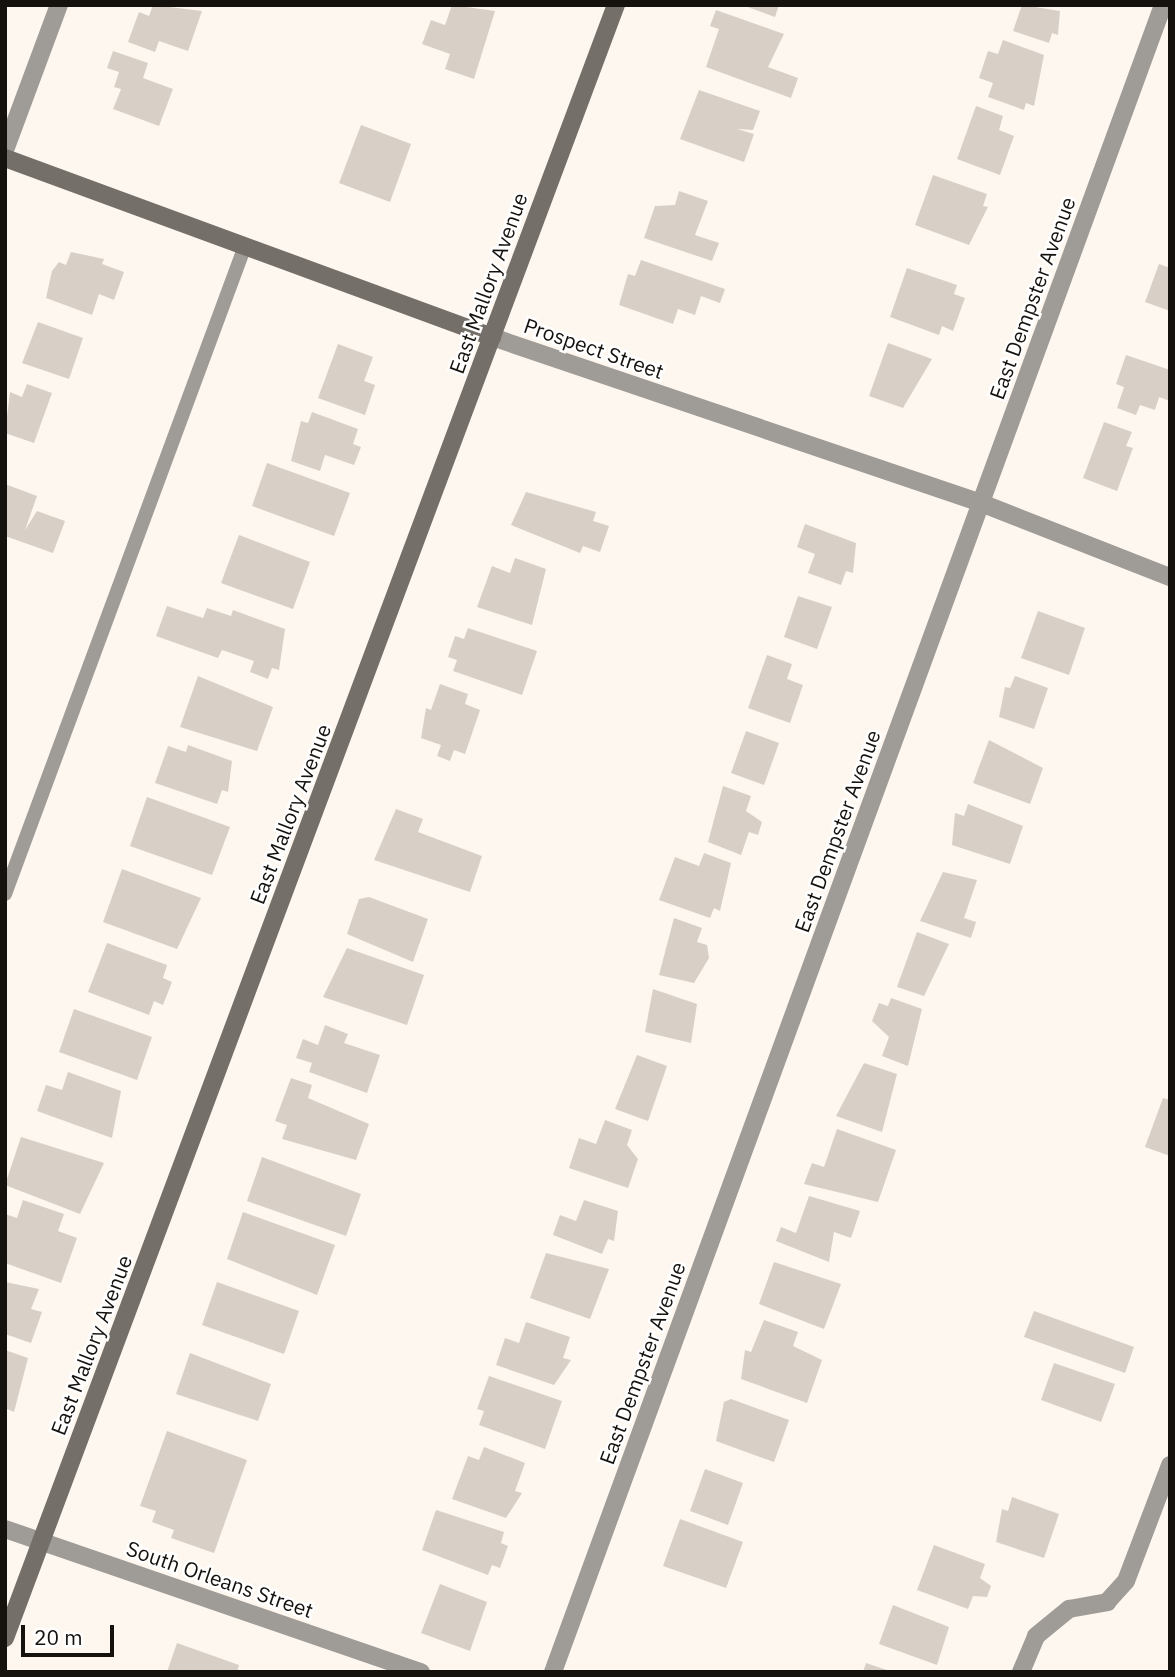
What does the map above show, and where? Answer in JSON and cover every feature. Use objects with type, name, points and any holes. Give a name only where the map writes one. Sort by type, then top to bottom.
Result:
[{"type":"main road","name":"East Mallory Avenue","points":[[5,1639],[616,5]]},
{"type":"main road","name":"Prospect Street","points":[[5,158],[492,337]]},
{"type":"street","points":[[5,150],[59,5]]},
{"type":"street","name":"East Dempster Avenue","points":[[553,1672],[1163,5]]},
{"type":"street","name":"Prospect Street","points":[[492,337],[981,503],[1170,577]]},
{"type":"street","points":[[1021,1672],[1036,1636],[1069,1609],[1107,1602],[1126,1581],[1170,1465]]},
{"type":"street","name":"South Orleans Street","points":[[5,1529],[421,1672]]},
{"type":"lane","points":[[5,894],[245,246]]},
{"type":"building","points":[[153,5],[202,11],[188,51],[159,41],[155,52],[128,42],[139,12],[149,16]]},
{"type":"building","points":[[452,5],[495,11],[474,79],[445,69],[450,54],[422,44],[431,20],[445,25]]},
{"type":"building","points":[[742,5],[779,5],[775,17]]},
{"type":"building","points":[[1022,5],[1060,11],[1058,35],[1052,33],[1049,43],[1013,31]]},
{"type":"building","points":[[716,10],[784,34],[768,67],[798,78],[791,98],[706,67],[719,29],[710,26]]},
{"type":"building","points":[[1003,40],[1044,55],[1034,106],[1026,103],[1024,110],[988,97],[993,83],[979,78],[988,51],[998,54]]},
{"type":"building","points":[[113,51],[148,63],[143,78],[173,89],[159,126],[113,109],[121,89],[114,87],[119,72],[107,68]]},
{"type":"building","points":[[699,90],[760,111],[753,130],[737,129],[754,134],[744,162],[680,139]]},
{"type":"building","points":[[976,106],[1003,116],[999,130],[1014,136],[1000,175],[957,159]]},
{"type":"building","points":[[361,125],[411,144],[390,202],[339,183]]},
{"type":"building","points":[[933,175],[987,194],[983,206],[988,207],[969,245],[915,225]]},
{"type":"building","points":[[679,191],[708,201],[695,235],[719,243],[712,261],[644,238],[655,206],[675,205]]},
{"type":"building","points":[[71,252],[104,259],[102,264],[124,272],[114,300],[99,294],[92,315],[46,298],[52,271],[59,262],[66,265]]},
{"type":"building","points":[[641,260],[725,289],[720,303],[701,296],[695,315],[678,309],[673,324],[619,305],[628,274],[635,276]]},
{"type":"building","points":[[1159,264],[1170,268],[1170,311],[1145,302]]},
{"type":"building","points":[[907,268],[957,285],[954,294],[965,298],[953,331],[942,326],[939,335],[890,317]]},
{"type":"building","points":[[38,322],[83,338],[69,379],[22,363]]},
{"type":"building","points":[[888,343],[932,359],[903,408],[869,396]]},
{"type":"building","points":[[338,344],[373,357],[364,381],[375,385],[365,415],[318,398]]},
{"type":"building","points":[[1126,355],[1170,370],[1170,401],[1159,397],[1155,410],[1140,405],[1136,415],[1117,408],[1124,387],[1116,384]]},
{"type":"building","points":[[27,384],[52,393],[34,443],[5,433],[10,392],[22,397]]},
{"type":"building","points":[[312,412],[358,429],[353,444],[361,447],[354,465],[325,455],[320,471],[291,461],[301,421],[308,423]]},
{"type":"building","points":[[1104,422],[1132,432],[1126,446],[1133,448],[1117,491],[1083,478]]},
{"type":"building","points":[[267,463],[350,493],[334,536],[252,506]]},
{"type":"building","points":[[5,484],[37,496],[25,530],[37,511],[65,521],[53,553],[5,536]]},
{"type":"building","points":[[526,492],[596,512],[593,521],[609,526],[600,552],[583,546],[580,553],[511,525]]},
{"type":"building","points":[[805,524],[856,543],[853,573],[846,571],[841,585],[808,573],[815,554],[797,547]]},
{"type":"building","points":[[239,535],[310,562],[293,609],[221,583]]},
{"type":"building","points":[[515,558],[546,569],[532,625],[477,607],[492,566],[510,573]]},
{"type":"building","points":[[798,596],[832,607],[817,649],[784,637]]},
{"type":"building","points":[[167,606],[203,618],[207,608],[231,616],[233,610],[285,629],[279,670],[272,668],[268,679],[250,672],[254,661],[222,650],[218,658],[156,636]]},
{"type":"building","points":[[1038,611],[1085,628],[1069,675],[1021,658]]},
{"type":"building","points":[[468,628],[537,651],[522,695],[453,671],[457,660],[448,657],[455,636],[464,639]]},
{"type":"building","points":[[767,655],[792,664],[787,679],[803,685],[790,723],[748,708]]},
{"type":"building","points":[[198,676],[273,707],[257,751],[180,727]]},
{"type":"building","points":[[1015,676],[1048,688],[1034,729],[999,717],[1005,687],[1010,688]]},
{"type":"building","points":[[440,684],[468,694],[465,704],[480,710],[465,754],[454,750],[450,761],[437,756],[441,745],[421,738],[426,708],[431,710]]},
{"type":"building","points":[[746,731],[779,743],[764,785],[731,773]]},
{"type":"building","points":[[989,740],[1043,768],[1030,804],[973,783]]},
{"type":"building","points":[[188,745],[232,761],[228,792],[222,790],[217,804],[155,783],[168,746],[186,752]]},
{"type":"building","points":[[723,786],[751,796],[746,811],[762,822],[758,835],[749,832],[741,855],[708,842]]},
{"type":"building","points":[[147,797],[230,827],[212,875],[130,846]]},
{"type":"building","points":[[968,804],[1023,826],[1010,864],[952,845],[955,813],[964,816]]},
{"type":"building","points":[[396,809],[423,819],[418,832],[482,856],[470,892],[374,860]]},
{"type":"building","points":[[704,853],[731,863],[720,911],[714,908],[710,918],[659,900],[675,857],[699,866]]},
{"type":"building","points":[[122,869],[201,898],[177,949],[103,922]]},
{"type":"building","points":[[943,872],[977,880],[964,918],[976,922],[971,938],[920,921]]},
{"type":"building","points":[[369,897],[428,919],[413,962],[347,934],[359,899]]},
{"type":"building","points":[[674,918],[702,928],[697,942],[707,945],[709,958],[694,983],[659,975]]},
{"type":"building","points":[[917,932],[949,944],[924,996],[897,987]]},
{"type":"building","points":[[107,943],[167,965],[163,978],[172,982],[163,1005],[154,1001],[149,1015],[88,992]]},
{"type":"building","points":[[347,948],[424,975],[407,1025],[323,997]]},
{"type":"building","points":[[653,989],[697,1004],[691,1043],[645,1032]]},
{"type":"building","points":[[891,998],[922,1009],[908,1066],[882,1056],[889,1037],[872,1021],[879,1003],[888,1006]]},
{"type":"building","points":[[74,1009],[152,1037],[137,1080],[59,1052]]},
{"type":"building","points":[[325,1025],[348,1034],[344,1043],[380,1055],[367,1093],[309,1072],[312,1063],[296,1058],[303,1039],[318,1045]]},
{"type":"building","points":[[637,1055],[667,1066],[648,1121],[615,1109]]},
{"type":"building","points":[[864,1063],[897,1074],[882,1132],[836,1116]]},
{"type":"building","points":[[68,1072],[121,1091],[112,1138],[37,1111],[46,1085],[62,1090]]},
{"type":"building","points":[[291,1078],[312,1085],[308,1098],[369,1124],[356,1160],[282,1139],[287,1125],[275,1121]]},
{"type":"building","points":[[1163,1098],[1170,1100],[1170,1156],[1145,1147]]},
{"type":"building","points":[[605,1120],[632,1130],[627,1145],[638,1159],[628,1188],[569,1168],[579,1138],[596,1144]]},
{"type":"building","points":[[837,1129],[896,1150],[878,1202],[804,1184],[812,1163],[824,1167]]},
{"type":"building","points":[[21,1137],[104,1163],[80,1214],[5,1185]]},
{"type":"building","points":[[262,1157],[361,1194],[346,1236],[247,1201]]},
{"type":"building","points":[[809,1196],[860,1211],[851,1238],[834,1232],[829,1262],[776,1241],[781,1227],[796,1233]]},
{"type":"building","points":[[23,1200],[64,1214],[58,1231],[77,1238],[61,1283],[5,1263],[5,1214],[17,1218]]},
{"type":"building","points":[[584,1200],[618,1211],[614,1241],[608,1239],[602,1254],[553,1235],[560,1215],[576,1221]]},
{"type":"building","points":[[243,1212],[335,1245],[317,1295],[227,1259]]},
{"type":"building","points":[[546,1253],[609,1269],[590,1319],[530,1298]]},
{"type":"building","points":[[774,1262],[841,1284],[824,1329],[759,1304]]},
{"type":"building","points":[[5,1282],[39,1289],[31,1309],[42,1312],[31,1343],[5,1334]]},
{"type":"building","points":[[217,1282],[299,1311],[284,1354],[202,1325]]},
{"type":"building","points":[[1034,1311],[1134,1347],[1125,1373],[1024,1337]]},
{"type":"building","points":[[764,1320],[798,1332],[793,1346],[822,1360],[807,1403],[741,1379],[745,1350],[751,1352]]},
{"type":"building","points":[[526,1322],[570,1337],[563,1358],[571,1360],[554,1385],[496,1365],[505,1338],[519,1343]]},
{"type":"building","points":[[5,1350],[28,1358],[14,1412],[5,1408]]},
{"type":"building","points":[[190,1353],[271,1384],[258,1421],[176,1394]]},
{"type":"building","points":[[1054,1363],[1115,1384],[1101,1422],[1041,1400]]},
{"type":"building","points":[[489,1376],[562,1401],[545,1449],[479,1425],[484,1411],[477,1409]]},
{"type":"building","points":[[731,1399],[789,1420],[774,1462],[716,1441],[724,1402]]},
{"type":"building","points":[[167,1431],[247,1460],[214,1553],[171,1538],[174,1530],[152,1522],[156,1511],[140,1506]]},
{"type":"building","points":[[484,1447],[525,1463],[515,1491],[522,1493],[506,1518],[452,1499],[468,1456],[479,1460]]},
{"type":"building","points":[[705,1469],[743,1483],[728,1525],[690,1511]]},
{"type":"building","points":[[1012,1497],[1059,1514],[1044,1558],[996,1542],[1002,1509],[1008,1511]]},
{"type":"building","points":[[436,1510],[504,1532],[501,1543],[508,1546],[500,1568],[492,1565],[488,1575],[422,1550]]},
{"type":"building","points":[[680,1519],[743,1542],[726,1588],[663,1566]]},
{"type":"building","points":[[934,1545],[985,1564],[980,1578],[991,1586],[987,1597],[973,1596],[968,1609],[917,1590]]},
{"type":"building","points":[[440,1584],[487,1602],[470,1651],[421,1633]]},
{"type":"building","points":[[893,1605],[949,1627],[937,1665],[879,1644]]},
{"type":"building","points":[[177,1643],[239,1665],[237,1672],[167,1672]]},
{"type":"building","points":[[866,1663],[890,1671],[890,1672],[863,1672]]}]
